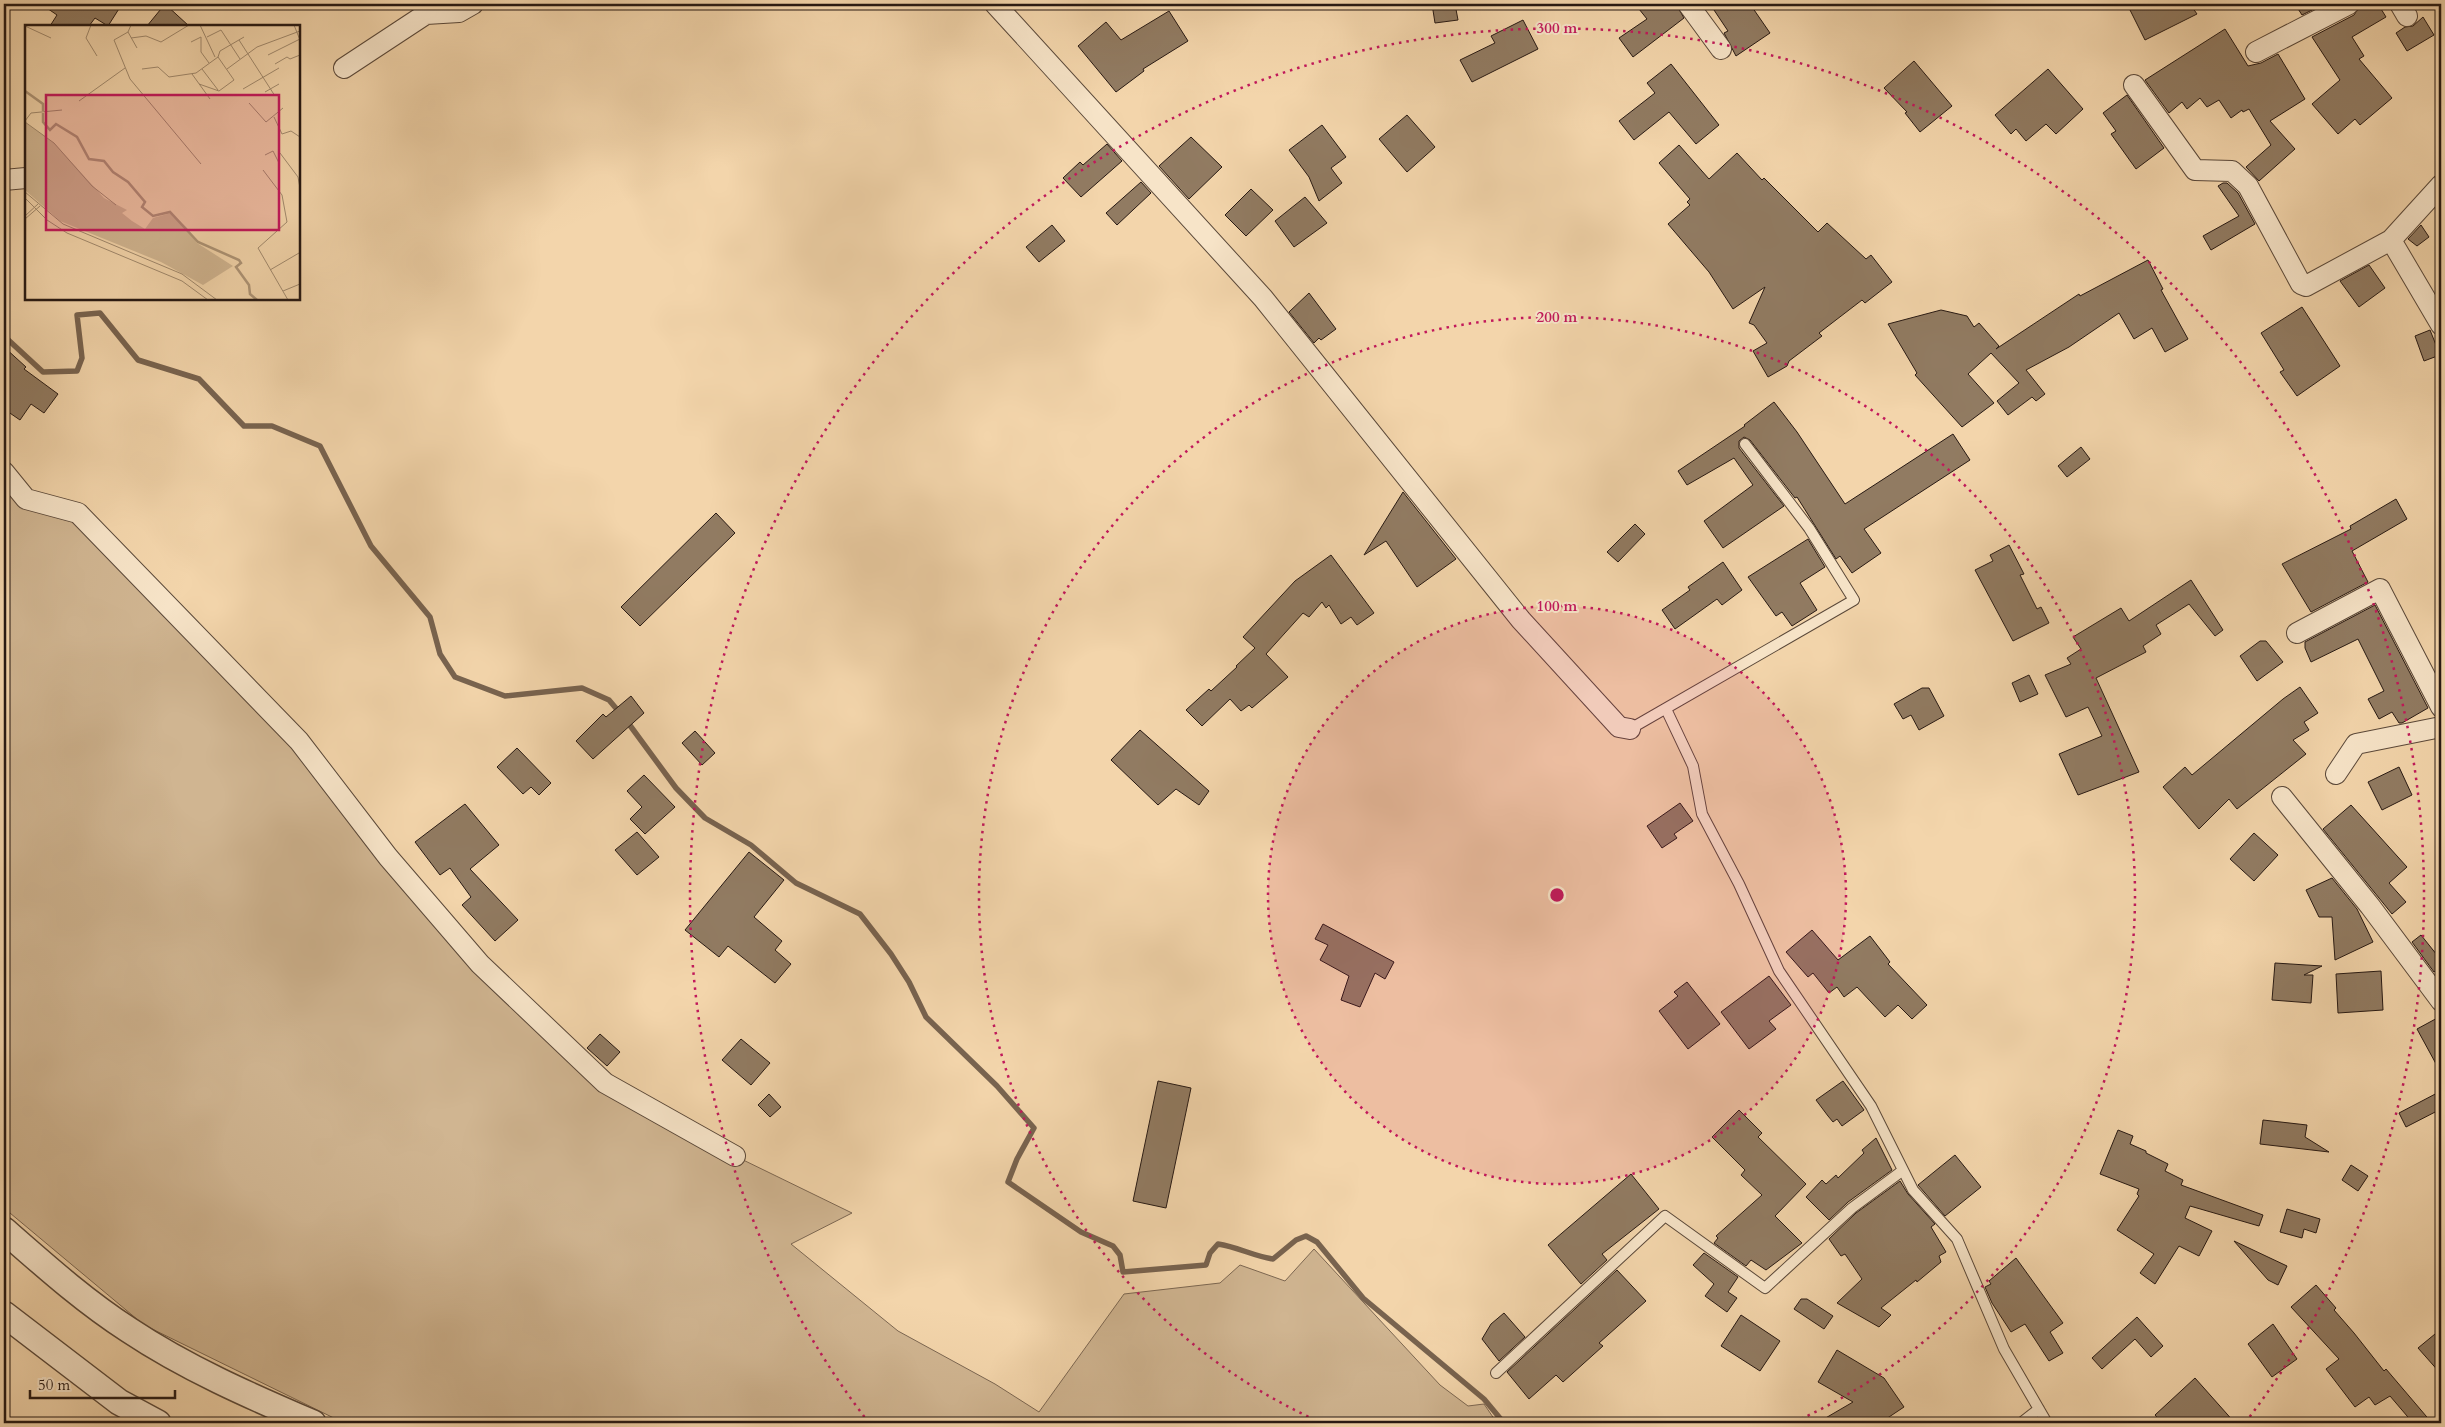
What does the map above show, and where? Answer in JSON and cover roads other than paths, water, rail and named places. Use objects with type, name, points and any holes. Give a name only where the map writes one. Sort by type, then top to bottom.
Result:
[{"type":"street","points":[[344,68],[426,14],[459,12],[473,4]]},
{"type":"street","points":[[995,4],[1263,298],[1521,620],[1619,727],[1630,729]]},
{"type":"street","points":[[1688,4],[1722,49]]},
{"type":"street","points":[[2256,52],[2349,4]]},
{"type":"street","points":[[2134,85],[2195,170],[2232,171],[2248,186],[2300,284],[2306,286],[2391,240],[2441,186]]},
{"type":"street","points":[[4,180],[25,178]]},
{"type":"street","points":[[2391,240],[2441,325]]},
{"type":"street","points":[[4,472],[26,499],[78,513],[85,520],[299,740],[388,857],[480,964],[605,1083],[735,1156]]},
{"type":"street","points":[[2297,634],[2380,589],[2441,707]]},
{"type":"street","points":[[2336,774],[2356,744],[2441,727]]},
{"type":"street","points":[[2282,797],[2370,906],[2441,1001]]},
{"type":"street","points":[[4,1230],[88,1301],[129,1330],[174,1357],[248,1396],[313,1423]]},
{"type":"street","points":[[4,1314],[119,1402],[158,1423]]},
{"type":"lane","points":[[1630,729],[1854,600],[1809,528],[1745,444]]},
{"type":"lane","points":[[1666,709],[1693,766],[1702,814],[1739,884],[1779,971],[1871,1106],[1913,1190],[1957,1240],[2004,1349],[2047,1423]]},
{"type":"lane","points":[[1496,1373],[1665,1216],[1765,1288],[1852,1208],[1902,1171]]},
{"type":"lane","points":[[2021,1423],[2039,1409]]},
{"type":"waterway","points":[[4,336],[43,372],[77,371],[82,358],[77,315],[100,313],[138,360],[199,379],[244,426],[272,426],[320,446],[371,546],[430,617],[440,654],[455,677],[505,696],[582,688],[609,700],[620,713]]},
{"type":"waterway","points":[[626,720],[676,788],[705,818],[751,845],[796,883],[860,914],[891,954],[909,982],[926,1017],[997,1086],[1034,1128],[1017,1159],[1008,1182],[1081,1232],[1113,1246],[1120,1255],[1123,1272],[1206,1265],[1210,1253],[1218,1244],[1273,1259],[1296,1240],[1306,1236],[1317,1242],[1363,1298],[1484,1399],[1504,1423]]}]
